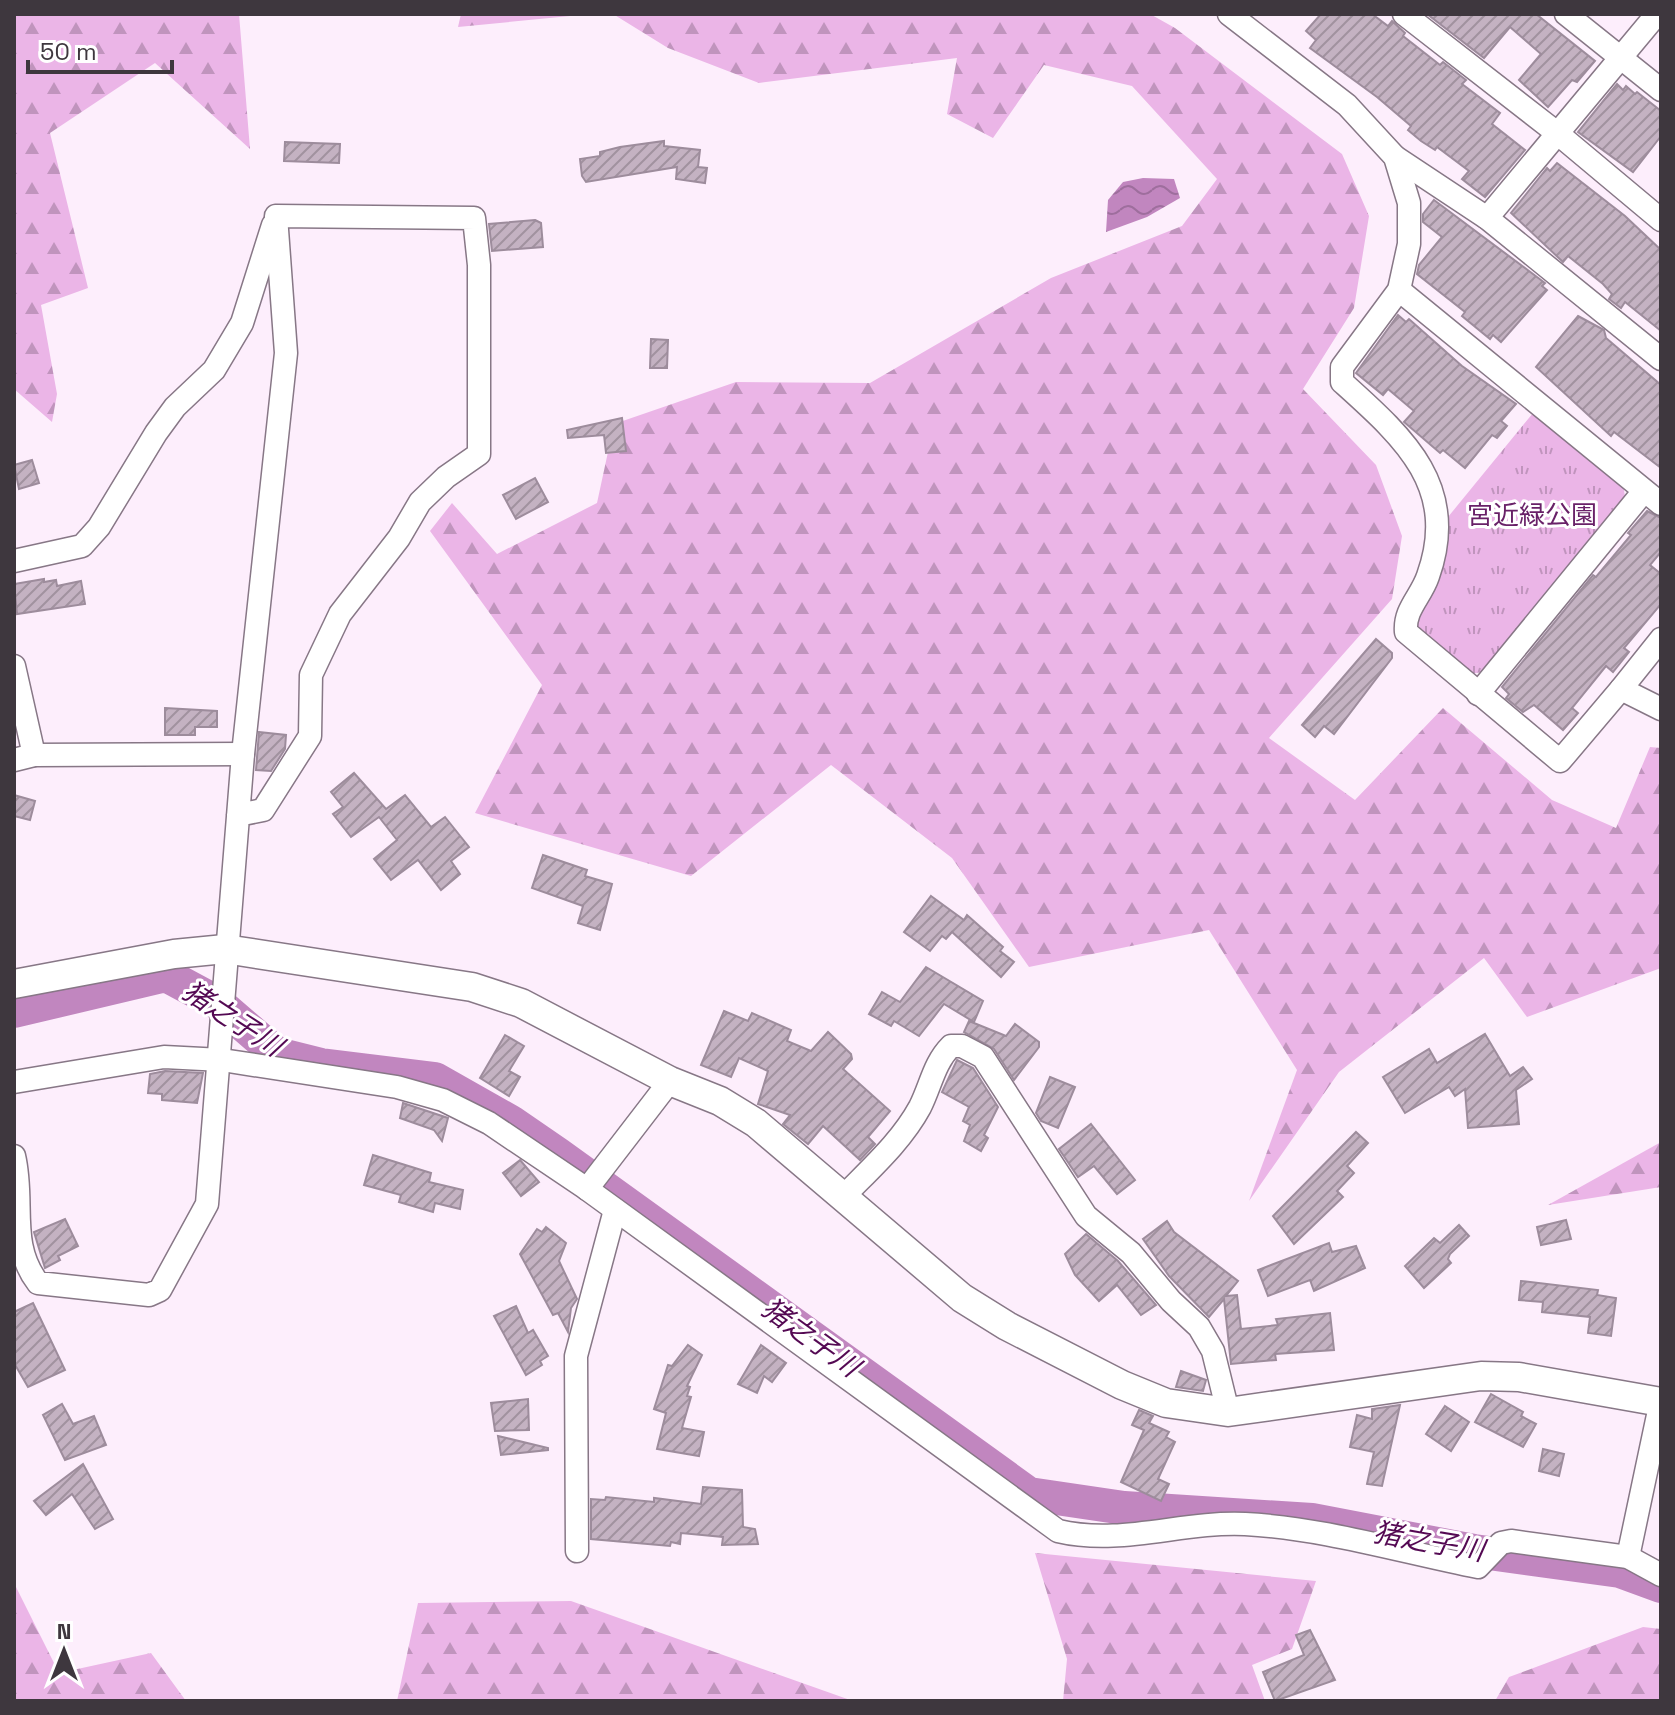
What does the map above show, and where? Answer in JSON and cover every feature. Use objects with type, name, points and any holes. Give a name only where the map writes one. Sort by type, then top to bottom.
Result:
[{"type":"street","points":[[1229,14],[1347,105],[1395,157],[1487,218],[1661,359]]},
{"type":"street","points":[[1404,14],[1557,133],[1661,220]]},
{"type":"street","points":[[1566,14],[1661,90]]},
{"type":"street","points":[[1487,218],[1657,14]]},
{"type":"street","points":[[1395,157],[1409,203],[1409,244],[1399,290],[1342,367],[1342,382],[1388,423],[1420,461],[1436,499],[1437,540],[1428,578],[1405,617],[1406,632],[1560,761],[1661,639]]},
{"type":"street","points":[[14,561],[82,546],[99,527],[156,433],[175,407],[214,370],[242,323],[276,216]]},
{"type":"street","points":[[14,1156],[19,1178],[19,1243],[24,1265],[38,1283],[149,1295],[160,1290],[207,1204],[222,1060],[225,949],[243,754],[286,353],[276,216]]},
{"type":"street","points":[[238,815],[263,810],[310,736],[311,675],[340,614],[399,538],[420,502],[446,477],[479,454],[479,265],[474,218],[276,216]]},
{"type":"street","points":[[1399,290],[1653,498],[1478,694]]},
{"type":"street","points":[[14,666],[24,758],[243,754]]},
{"type":"street","points":[[1621,689],[1661,709]]},
{"type":"street","points":[[14,984],[174,954],[225,949],[472,987],[521,1003],[670,1081],[720,1101],[756,1123],[962,1298],[1007,1326],[1122,1385],[1166,1403],[1228,1412],[1481,1376],[1519,1377],[1661,1402],[1628,1557]]},
{"type":"street","points":[[843,1197],[892,1147],[920,1107],[940,1057],[951,1046],[962,1046],[983,1057],[1086,1216],[1131,1253],[1199,1327],[1213,1351],[1228,1412]]},
{"type":"street","points":[[14,1082],[164,1057],[222,1060],[397,1087],[443,1100],[594,1180],[615,1210],[1058,1531],[1090,1539],[1242,1524],[1290,1528],[1478,1567],[1493,1551],[1511,1541],[1628,1557],[1661,1575]]},
{"type":"street","points":[[594,1180],[670,1081]]},
{"type":"street","points":[[577,1551],[576,1356],[615,1210]]},
{"type":"green space","points":[[14,14],[239,14],[250,149],[155,63],[50,133],[88,288],[41,305],[57,394],[52,422],[14,389]]},
{"type":"green space","points":[[461,14],[591,14],[458,27]]},
{"type":"green space","points":[[613,14],[1150,14],[1175,28],[1342,154],[1369,216],[1354,308],[1303,389],[1376,465],[1402,536],[1392,599],[1269,738],[1355,800],[1443,708],[1552,800],[1616,828],[1650,747],[1661,748],[1661,968],[1527,1017],[1484,958],[1339,1072],[1249,1201],[1297,1070],[1209,930],[1029,967],[952,858],[831,765],[691,876],[475,813],[542,685],[430,531],[452,503],[497,554],[597,503],[614,424],[736,382],[870,383],[1051,278],[1182,226],[1217,179],[1132,86],[1044,65],[993,138],[947,114],[957,58],[759,83],[668,48]]},
{"type":"green space","name":"宮近緑公園","points":[[1533,413],[1623,484],[1626,503],[1484,672],[1468,674],[1415,633],[1414,614],[1436,586],[1445,556],[1448,517]]},
{"type":"green space","points":[[1661,1142],[1661,1187],[1548,1205]]},
{"type":"green space","points":[[1035,1553],[1316,1581],[1292,1649],[1252,1665],[1265,1701],[1063,1701],[1067,1659]]},
{"type":"green space","points":[[14,1583],[59,1673],[151,1653],[186,1701],[14,1701]]},
{"type":"green space","points":[[571,1601],[853,1701],[397,1701],[418,1603]]},
{"type":"green space","points":[[1643,1627],[1661,1629],[1661,1701],[1495,1701],[1509,1677]]},
{"type":"water","points":[[1143,178],[1174,179],[1180,198],[1147,217],[1106,232],[1108,200],[1123,182]]},
{"type":"building","points":[[1321,14],[1372,14],[1388,26],[1392,21],[1405,33],[1403,36],[1440,65],[1443,62],[1466,80],[1462,84],[1500,113],[1492,124],[1525,150],[1485,197],[1462,179],[1469,171],[1437,147],[1435,150],[1421,141],[1408,130],[1411,126],[1377,97],[1310,48],[1316,40],[1306,31]]},
{"type":"building","points":[[1427,14],[1536,14],[1595,61],[1577,82],[1572,80],[1548,107],[1519,80],[1541,54],[1510,27],[1484,58]]},
{"type":"building","points":[[1617,84],[1623,90],[1626,86],[1635,94],[1637,92],[1661,111],[1661,136],[1633,172],[1578,132]]},
{"type":"building","points":[[664,141],[664,146],[700,150],[698,167],[707,168],[705,183],[676,179],[677,167],[586,182],[582,176],[580,159],[600,156],[600,152],[620,147]]},
{"type":"building","points":[[285,142],[340,144],[339,163],[284,161]]},
{"type":"building","points":[[1557,163],[1625,216],[1661,250],[1661,331],[1625,302],[1621,308],[1609,299],[1612,294],[1603,284],[1568,256],[1563,262],[1511,213],[1547,168],[1550,171]]},
{"type":"building","points":[[1434,200],[1545,283],[1542,286],[1547,290],[1501,342],[1493,335],[1490,339],[1462,316],[1465,312],[1417,274],[1419,265],[1442,237],[1423,222],[1423,214]]},
{"type":"building","points":[[535,220],[541,223],[543,247],[492,251],[489,224]]},
{"type":"building","points":[[1398,315],[1406,322],[1409,319],[1462,366],[1516,404],[1501,421],[1507,426],[1497,438],[1492,435],[1465,468],[1443,450],[1440,453],[1404,422],[1414,411],[1388,389],[1383,395],[1356,373]]},
{"type":"building","points":[[1578,316],[1604,330],[1606,338],[1661,385],[1661,468],[1614,432],[1611,436],[1536,367]]},
{"type":"building","points":[[651,339],[668,340],[667,368],[650,368]]},
{"type":"building","points":[[622,418],[626,451],[606,453],[604,435],[568,438],[567,430]]},
{"type":"building","points":[[32,460],[39,483],[19,489],[14,465]]},
{"type":"building","points":[[535,478],[548,502],[516,519],[503,495]]},
{"type":"building","points":[[1647,511],[1661,518],[1661,552],[1650,565],[1661,574],[1661,604],[1624,648],[1629,652],[1613,672],[1606,666],[1572,708],[1578,713],[1563,730],[1534,705],[1523,712],[1506,698],[1509,694],[1502,687],[1593,575],[1596,577],[1631,535],[1628,533]]},
{"type":"building","points":[[44,579],[44,582],[56,580],[57,586],[81,581],[85,604],[17,614],[14,584]]},
{"type":"building","points":[[1376,639],[1392,653],[1392,658],[1334,734],[1324,726],[1315,737],[1302,725]]},
{"type":"building","points":[[165,708],[217,711],[217,727],[195,727],[195,735],[165,735]]},
{"type":"building","points":[[259,732],[286,735],[285,749],[271,771],[256,770]]},
{"type":"building","points":[[354,773],[386,809],[405,795],[431,827],[445,817],[469,847],[451,861],[460,874],[441,890],[418,860],[391,880],[374,859],[397,840],[379,817],[351,837],[333,814],[343,807],[331,792]]},
{"type":"building","points":[[14,795],[35,801],[30,820],[14,816]]},
{"type":"building","points":[[543,855],[587,870],[585,876],[612,884],[600,930],[578,923],[583,906],[532,888]]},
{"type":"building","points":[[931,896],[964,920],[967,915],[1003,947],[1000,951],[1014,962],[1001,977],[952,932],[946,939],[942,936],[930,951],[904,932]]},
{"type":"building","points":[[926,967],[983,1001],[974,1022],[944,1004],[919,1036],[894,1021],[891,1026],[869,1014],[882,992],[900,1002]]},
{"type":"building","points":[[724,1011],[748,1021],[752,1013],[791,1030],[787,1041],[811,1051],[828,1032],[851,1054],[852,1059],[843,1069],[890,1111],[868,1137],[875,1144],[860,1160],[823,1126],[808,1144],[783,1124],[790,1115],[758,1104],[768,1071],[739,1058],[731,1077],[701,1065]]},
{"type":"building","points":[[969,1021],[1006,1036],[1015,1024],[1039,1042],[1039,1047],[1014,1080],[994,1049],[964,1032]]},
{"type":"building","points":[[1485,1034],[1510,1076],[1523,1067],[1532,1079],[1516,1090],[1519,1124],[1468,1128],[1465,1089],[1455,1096],[1449,1087],[1405,1113],[1383,1077],[1429,1049],[1437,1063]]},
{"type":"building","points":[[505,1035],[524,1046],[509,1071],[520,1077],[509,1096],[480,1078]]},
{"type":"building","points":[[957,1060],[973,1068],[998,1107],[984,1135],[988,1138],[981,1151],[964,1141],[970,1125],[963,1121],[969,1107],[942,1092]]},
{"type":"building","points":[[165,1071],[203,1073],[197,1103],[162,1100],[162,1094],[148,1093],[150,1074]]},
{"type":"building","points":[[1050,1077],[1075,1087],[1058,1128],[1041,1121],[1036,1113]]},
{"type":"building","points":[[403,1103],[448,1118],[442,1141],[434,1130],[400,1118]]},
{"type":"building","points":[[1091,1124],[1135,1180],[1117,1194],[1094,1166],[1078,1177],[1059,1149]]},
{"type":"building","points":[[1356,1132],[1368,1143],[1347,1166],[1354,1173],[1337,1191],[1343,1197],[1294,1244],[1273,1216]]},
{"type":"building","points":[[373,1155],[431,1173],[429,1182],[463,1190],[460,1209],[435,1203],[433,1212],[399,1202],[401,1195],[364,1185]]},
{"type":"building","points":[[520,1160],[539,1182],[521,1196],[503,1173]]},
{"type":"building","points":[[65,1219],[78,1246],[58,1256],[60,1260],[45,1268],[34,1232]]},
{"type":"building","points":[[1566,1220],[1571,1239],[1541,1245],[1537,1227]]},
{"type":"building","points":[[1167,1221],[1174,1232],[1238,1281],[1226,1296],[1237,1295],[1241,1329],[1278,1325],[1276,1319],[1330,1313],[1334,1350],[1275,1354],[1276,1360],[1231,1364],[1224,1299],[1209,1317],[1169,1276],[1143,1239]]},
{"type":"building","points":[[1459,1225],[1469,1236],[1450,1254],[1448,1259],[1451,1263],[1424,1288],[1405,1266],[1434,1238],[1440,1243]]},
{"type":"building","points":[[546,1227],[566,1243],[559,1261],[577,1299],[571,1308],[568,1332],[558,1313],[553,1315],[520,1254],[537,1229],[542,1232]]},
{"type":"building","points":[[1086,1234],[1118,1261],[1156,1305],[1141,1315],[1117,1285],[1099,1301],[1075,1275],[1065,1254]]},
{"type":"building","points":[[1329,1243],[1332,1252],[1356,1246],[1365,1268],[1314,1291],[1310,1280],[1268,1296],[1258,1270]]},
{"type":"building","points":[[1521,1281],[1598,1290],[1597,1295],[1616,1298],[1611,1336],[1588,1333],[1590,1317],[1542,1312],[1543,1302],[1519,1300]]},
{"type":"building","points":[[33,1303],[65,1370],[28,1387],[14,1363],[14,1312]]},
{"type":"building","points":[[516,1306],[528,1333],[533,1330],[548,1356],[540,1361],[542,1365],[526,1375],[494,1316]]},
{"type":"building","points":[[688,1345],[702,1355],[687,1386],[690,1387],[687,1396],[691,1397],[682,1428],[704,1432],[699,1456],[657,1449],[666,1413],[654,1409],[668,1365],[672,1366]]},
{"type":"building","points":[[761,1345],[786,1363],[772,1382],[764,1376],[757,1393],[738,1384]]},
{"type":"building","points":[[1181,1371],[1206,1380],[1203,1391],[1176,1387]]},
{"type":"building","points":[[1491,1394],[1523,1412],[1521,1416],[1536,1424],[1523,1447],[1475,1422]]},
{"type":"building","points":[[528,1399],[529,1430],[495,1431],[491,1403]]},
{"type":"building","points":[[62,1404],[73,1424],[94,1416],[106,1445],[65,1460],[43,1415]]},
{"type":"building","points":[[1400,1405],[1382,1486],[1367,1484],[1374,1452],[1350,1447],[1357,1415],[1372,1419],[1372,1409]]},
{"type":"building","points":[[1445,1406],[1469,1422],[1451,1451],[1426,1434]]},
{"type":"building","points":[[1139,1410],[1153,1416],[1149,1423],[1169,1432],[1166,1437],[1175,1442],[1158,1479],[1169,1484],[1161,1501],[1121,1482],[1144,1430],[1132,1425]]},
{"type":"building","points":[[498,1436],[548,1448],[548,1450],[501,1455]]},
{"type":"building","points":[[1543,1449],[1564,1454],[1559,1476],[1539,1471]]},
{"type":"building","points":[[83,1464],[113,1519],[95,1529],[72,1494],[46,1515],[34,1501]]},
{"type":"building","points":[[703,1487],[742,1490],[743,1527],[755,1529],[758,1544],[722,1545],[723,1537],[681,1533],[680,1544],[671,1542],[670,1546],[591,1539],[591,1499],[605,1500],[606,1497],[654,1502],[654,1498],[701,1504]]},
{"type":"building","points":[[1310,1630],[1335,1680],[1275,1701],[1263,1672],[1304,1655],[1296,1635]]},
{"type":"waterway","name":"猪之子川","points":[[14,1011],[166,975],[218,1003],[277,1054],[321,1065],[435,1079],[511,1122],[559,1155],[1029,1494],[1124,1508],[1312,1520],[1474,1551],[1620,1571],[1661,1586]]}]
